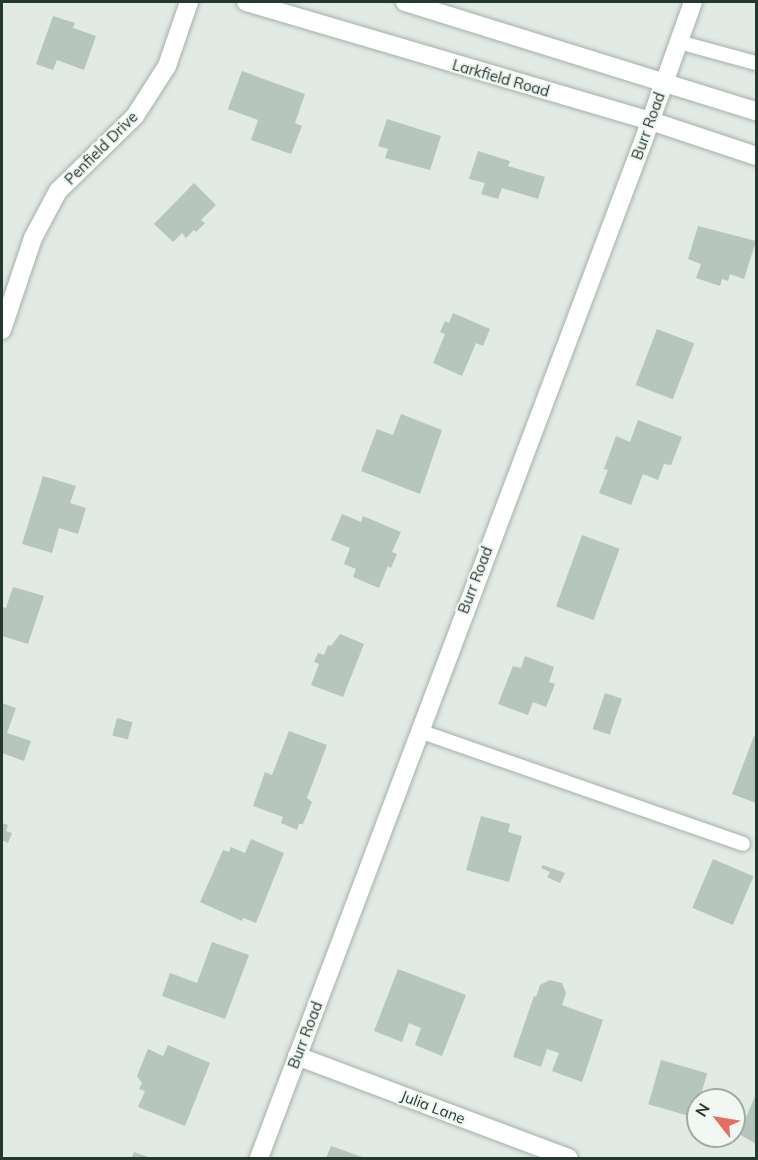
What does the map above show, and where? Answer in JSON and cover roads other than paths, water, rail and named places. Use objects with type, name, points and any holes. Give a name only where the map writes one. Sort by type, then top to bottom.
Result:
[{"type":"street","name":"Penfield Drive","points":[[2,330],[33,238],[58,191],[135,116],[167,66],[189,2]]},
{"type":"street","name":"Larkfield Road","points":[[246,2],[651,122],[756,156]]},
{"type":"street","points":[[405,2],[756,111]]},
{"type":"street","name":"Burr Road","points":[[259,1158],[651,122],[693,2]]},
{"type":"street","name":"Julia Lane","points":[[297,1056],[569,1158]]},
{"type":"lane","points":[[679,42],[756,63]]},
{"type":"lane","points":[[419,731],[743,844]]}]
